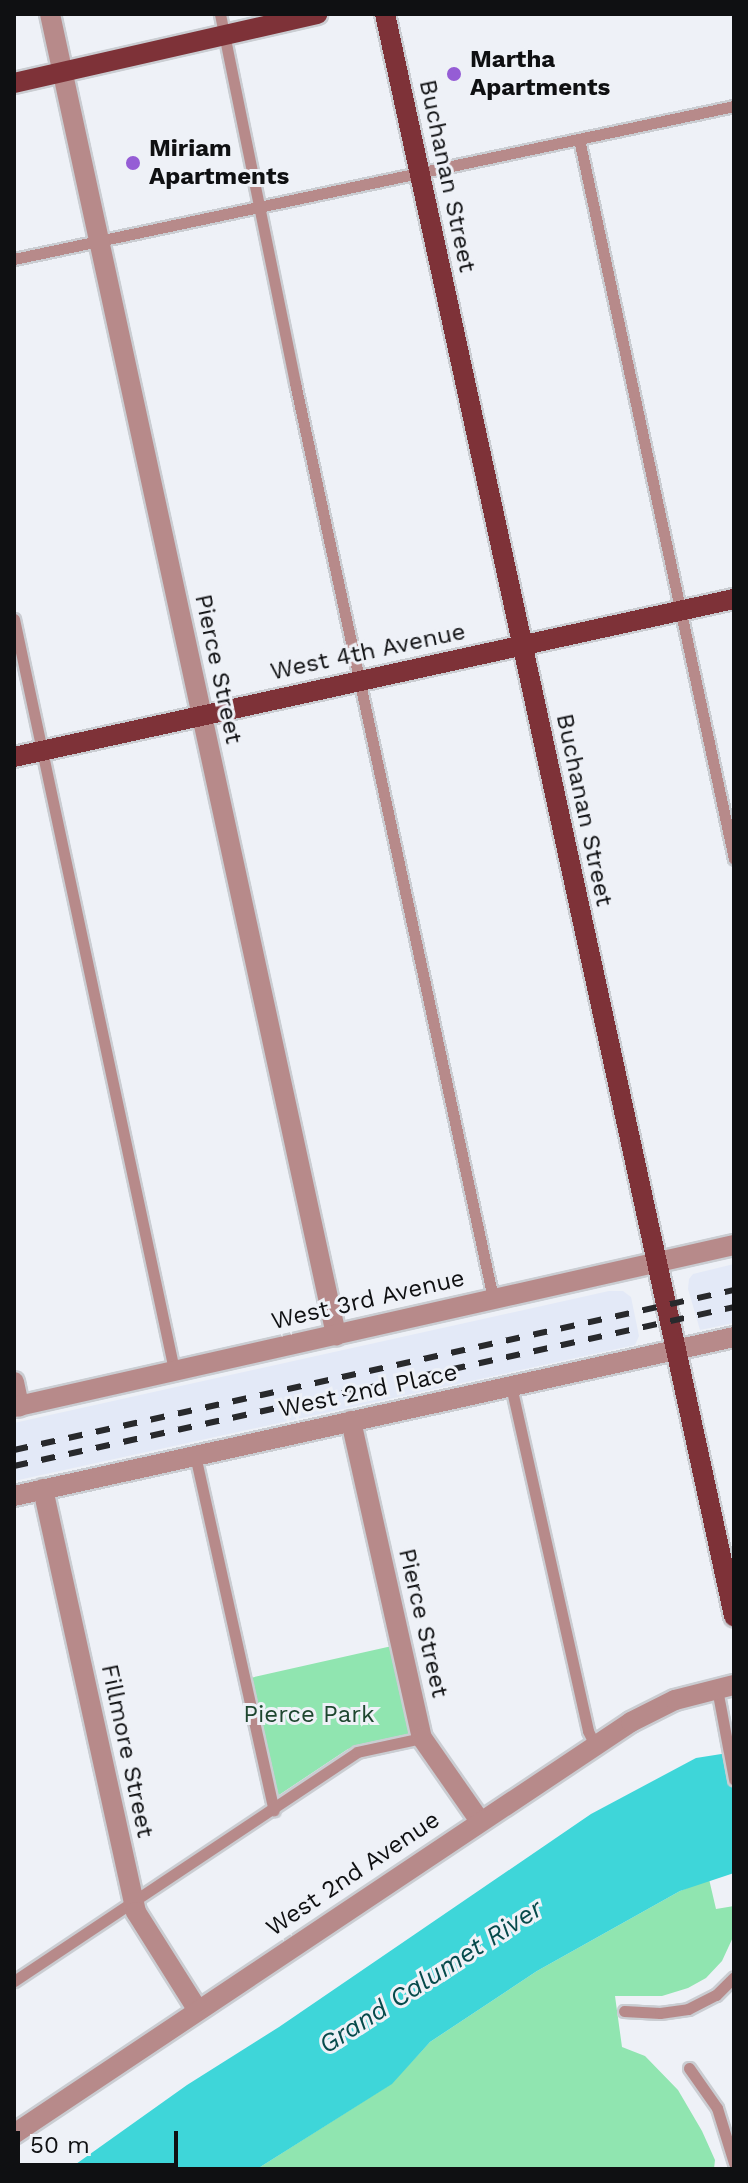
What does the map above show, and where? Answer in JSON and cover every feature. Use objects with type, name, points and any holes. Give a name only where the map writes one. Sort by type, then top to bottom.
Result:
[{"type":"main road","points":[[14,83],[317,14]]},
{"type":"main road","name":"Buchanan Street","points":[[385,14],[734,1616]]},
{"type":"main road","name":"West 4th Avenue","points":[[14,757],[734,599]]},
{"type":"street","name":"Pierce Street","points":[[50,14],[336,1335]]},
{"type":"street","name":"West 3rd Avenue","points":[[17,1406],[734,1245]]},
{"type":"street","name":"West 2nd Place","points":[[14,1496],[734,1337]]},
{"type":"street","points":[[14,1382],[17,1406]]},
{"type":"street","name":"Pierce Street","points":[[351,1421],[422,1738],[480,1821]]},
{"type":"street","name":"Fillmore Street","points":[[43,1489],[133,1901],[140,1922],[197,2009]]},
{"type":"street","name":"West 2nd Avenue","points":[[14,2134],[595,1745],[675,1700],[726,1687]]},
{"type":"lane","points":[[220,14],[359,681],[493,1298]]},
{"type":"lane","points":[[14,259],[734,106]]},
{"type":"lane","points":[[579,139],[734,859]]},
{"type":"lane","points":[[14,619],[174,1370]]},
{"type":"lane","points":[[511,1386],[588,1731],[595,1745]]},
{"type":"lane","points":[[195,1455],[274,1810]]},
{"type":"lane","points":[[726,1687],[722,1714],[734,1779]]},
{"type":"lane","points":[[14,1981],[357,1752],[422,1738]]},
{"type":"lane","points":[[624,2011],[660,2013],[688,2009],[716,1995],[734,1977]]},
{"type":"lane","points":[[689,2068],[717,2108],[734,2163]]},
{"type":"shaded area","points":[[734,1264],[734,1323],[700,1330],[688,1289],[689,1279],[693,1274]]},
{"type":"shaded area","points":[[609,1291],[623,1291],[631,1297],[639,1336],[635,1345],[14,1481],[14,1423]]},
{"type":"green space","name":"Pierce Park","points":[[392,1646],[411,1735],[348,1749],[276,1797],[250,1678]]},
{"type":"green space","points":[[709,1879],[716,1909],[734,1906],[734,1935],[722,1961],[706,1978],[688,1988],[662,1996],[615,1996],[622,2047],[645,2056],[678,2090],[702,2131],[715,2160],[714,2169],[257,2169],[391,2084],[430,2042],[537,1971],[680,1891]]},
{"type":"water","name":"Grand Calumet River","points":[[734,1752],[734,1873],[680,1891],[537,1971],[430,2042],[392,2084],[257,2169],[69,2169],[187,2085],[279,2027],[591,1814],[696,1758]]},
{"type":"railway","points":[[14,1450],[734,1290]]},
{"type":"railway","points":[[14,1466],[734,1307]]},
{"type":"place","name":"Martha Apartments","points":[[454,74]]},
{"type":"place","name":"Miriam Apartments","points":[[133,163]]}]
